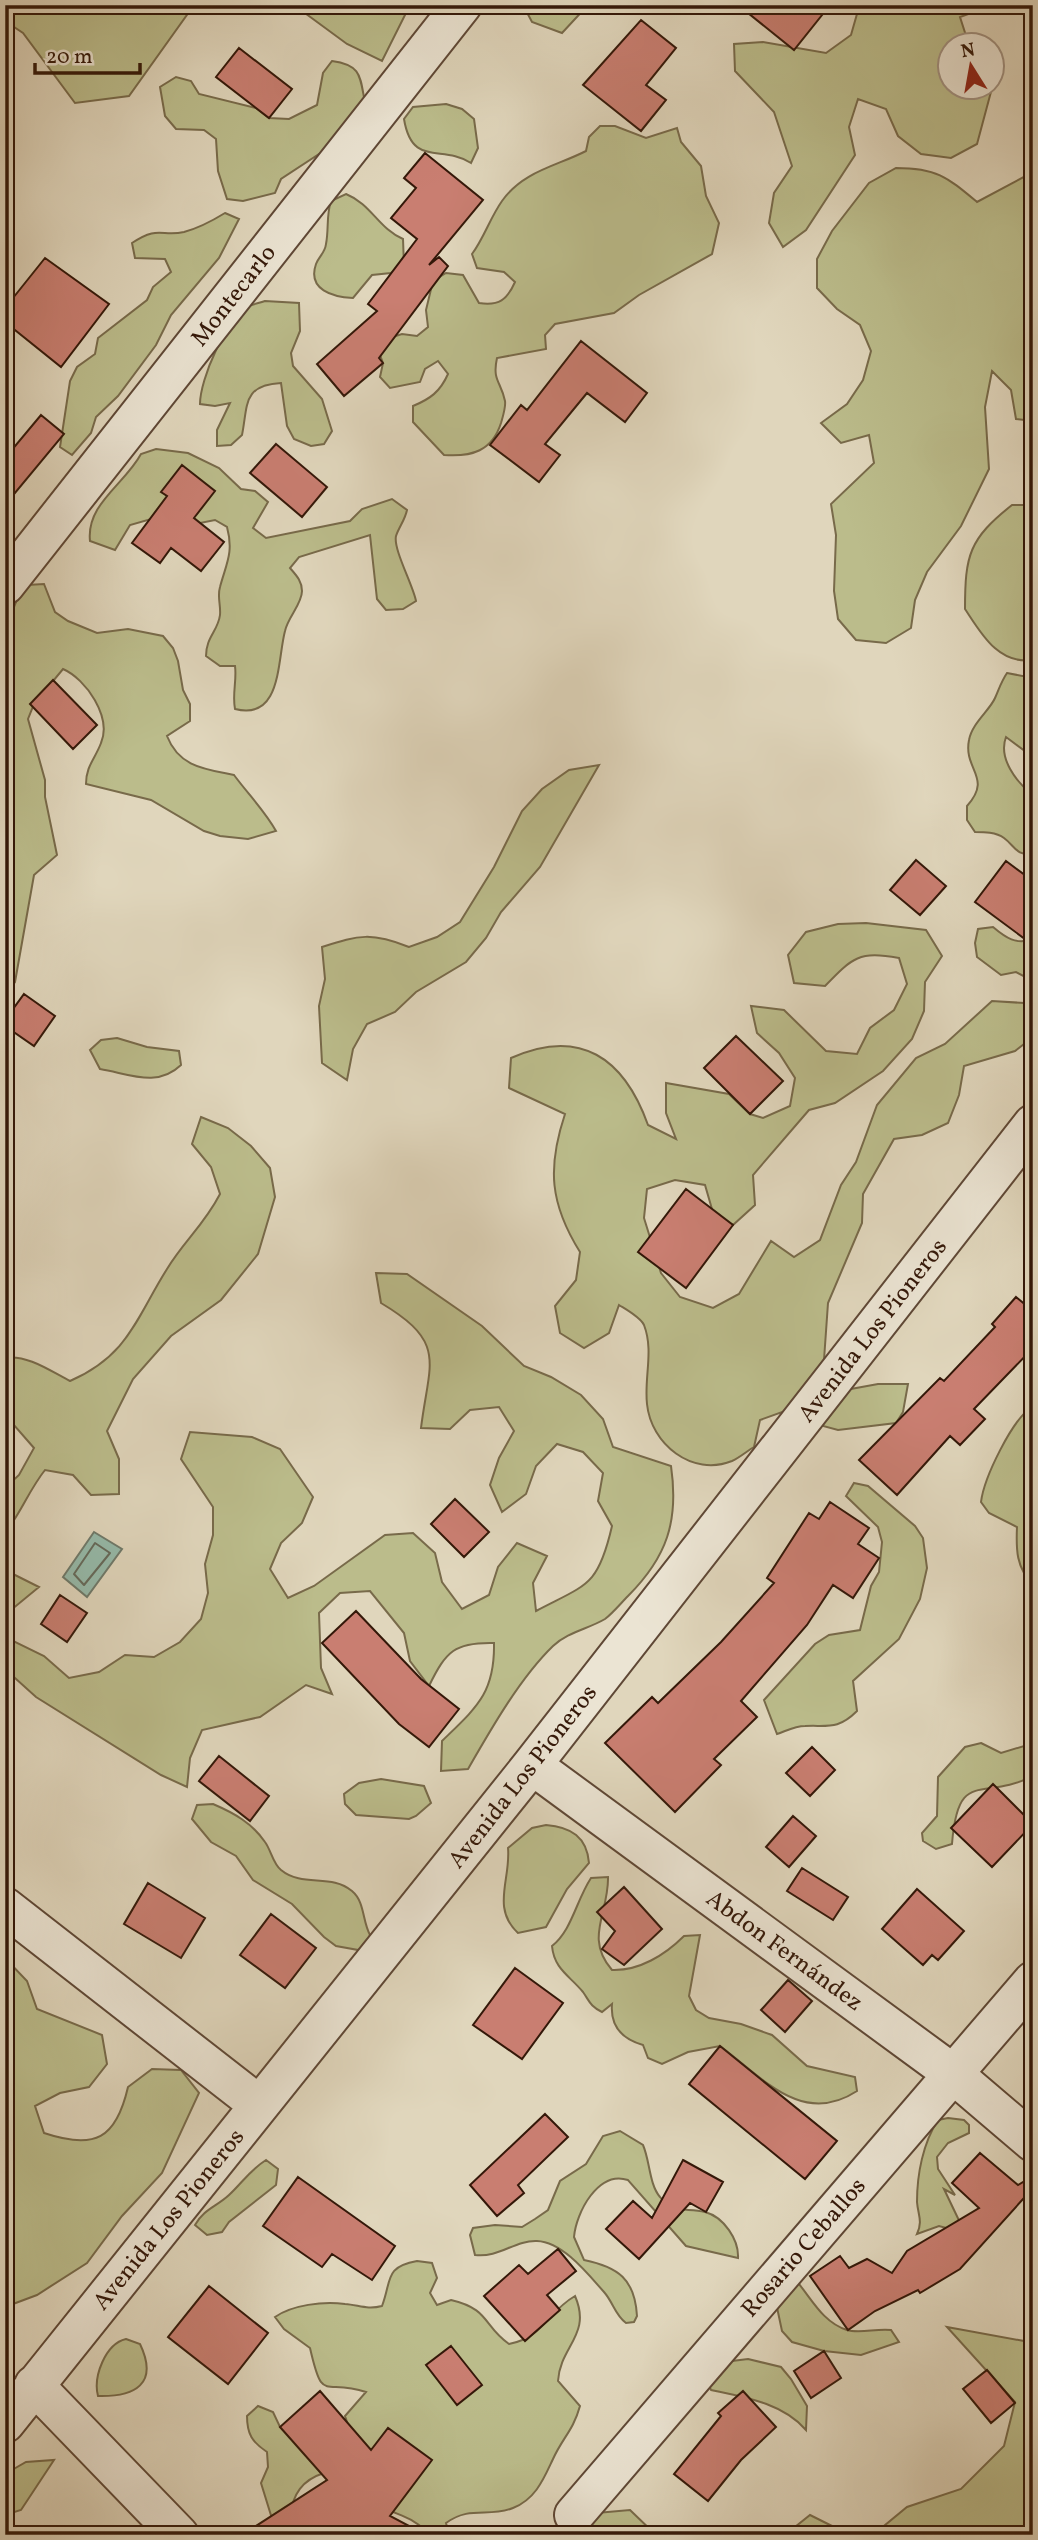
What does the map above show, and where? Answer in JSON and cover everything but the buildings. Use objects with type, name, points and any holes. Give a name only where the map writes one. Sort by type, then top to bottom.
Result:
[{"type":"street","name":"Montecarlo","points":[[5,585],[462,5]]},
{"type":"street","name":"Avenida Los Pioneros","points":[[5,2423],[532,1765],[1033,1124]]},
{"type":"street","name":"Abdon Fernández","points":[[532,1765],[952,2073],[1033,2142]]},
{"type":"street","points":[[5,1907],[259,2105]]},
{"type":"street","name":"Rosario Ceballos","points":[[574,2515],[1033,1981]]},
{"type":"street","points":[[34,2385],[179,2535]]},
{"type":"shaded area","points":[[5,5],[194,5],[129,96],[75,103],[23,33],[5,21]]},
{"type":"shaded area","points":[[294,5],[410,5],[382,61],[347,44]]},
{"type":"shaded area","points":[[523,5],[588,5],[562,33],[532,22]]},
{"type":"shaded area","points":[[993,5],[960,17],[965,32],[936,32],[936,102],[988,102],[977,144],[951,158],[921,154],[898,136],[886,109],[858,99],[849,127],[855,155],[806,230],[783,247],[769,223],[774,193],[792,166],[774,112],[735,71],[734,44],[763,42],[826,53],[851,35],[859,7]]},
{"type":"shaded area","points":[[332,61],[349,66],[358,74],[365,103],[322,152],[281,179],[275,193],[243,201],[227,199],[218,171],[216,139],[204,130],[176,129],[165,116],[160,87],[176,77],[191,81],[199,94],[256,108],[269,118],[289,119],[317,105],[323,73]]},
{"type":"shaded area","points":[[446,104],[462,109],[474,119],[478,148],[471,163],[421,149],[408,134],[404,119],[413,107]]},
{"type":"shaded area","points":[[600,126],[615,126],[646,138],[677,128],[681,142],[701,166],[706,196],[719,223],[712,254],[639,295],[614,313],[555,324],[545,335],[546,349],[497,358],[496,376],[505,403],[497,432],[480,450],[463,455],[444,455],[413,422],[413,406],[434,394],[448,374],[438,361],[425,369],[420,382],[390,388],[380,377],[383,363],[380,355],[386,339],[402,334],[417,336],[428,327],[426,310],[433,281],[446,273],[463,275],[479,303],[492,304],[502,300],[515,282],[504,272],[477,268],[472,254],[494,214],[510,191],[530,176],[586,151],[589,137]]},
{"type":"shaded area","points":[[896,168],[932,172],[957,186],[977,202],[1033,172],[1033,421],[1016,419],[1011,390],[992,371],[985,407],[989,469],[961,526],[927,572],[915,600],[911,628],[886,643],[856,640],[838,619],[834,591],[836,535],[831,504],[874,463],[869,435],[841,443],[821,423],[847,404],[863,380],[871,351],[860,325],[837,309],[817,288],[817,259],[832,231],[869,183]]},
{"type":"shaded area","points":[[346,194],[355,198],[387,229],[403,239],[404,266],[391,273],[372,275],[353,298],[330,294],[318,286],[314,273],[325,247],[331,201]]},
{"type":"shaded area","points":[[225,213],[239,219],[219,258],[171,315],[156,345],[118,396],[96,417],[91,433],[72,455],[60,447],[70,381],[77,367],[95,354],[98,338],[147,300],[153,287],[171,272],[165,259],[135,258],[132,243],[148,234],[190,230]]},
{"type":"shaded area","points":[[265,301],[299,303],[300,331],[291,353],[293,366],[322,399],[332,431],[324,444],[311,446],[294,439],[287,426],[281,383],[259,388],[253,393],[247,406],[242,435],[231,445],[217,446],[217,430],[230,403],[215,406],[200,404],[204,380],[223,336],[232,323],[249,306]]},
{"type":"shaded area","points":[[156,449],[188,453],[219,468],[241,489],[255,491],[268,502],[253,528],[266,538],[350,521],[362,509],[392,499],[407,510],[396,542],[416,601],[403,609],[386,610],[377,599],[370,535],[299,557],[290,568],[300,581],[301,596],[285,631],[275,686],[262,706],[250,710],[235,709],[235,666],[220,666],[206,656],[220,615],[219,591],[229,551],[227,527],[215,520],[185,526],[158,517],[130,525],[115,550],[90,541],[90,528],[100,505],[141,454]]},
{"type":"shaded area","points":[[1012,505],[1033,505],[1033,660],[1010,658],[1000,652],[984,637],[965,609],[966,575],[972,550],[987,528]]},
{"type":"shaded area","points":[[44,584],[55,612],[68,621],[97,633],[128,629],[163,636],[173,648],[183,690],[190,704],[190,721],[167,736],[172,746],[178,754],[194,765],[234,775],[276,831],[248,839],[220,836],[204,831],[151,800],[86,784],[89,767],[101,743],[103,722],[88,690],[63,669],[34,704],[28,719],[45,780],[45,797],[57,855],[34,875],[15,982],[5,996],[5,629],[18,597],[27,585]]},
{"type":"shaded area","points":[[1007,673],[1033,678],[1033,757],[1006,737],[1004,753],[1010,769],[1033,795],[1033,854],[1019,852],[997,835],[975,832],[967,820],[967,806],[977,788],[968,750],[969,740],[974,728],[993,703]]},
{"type":"shaded area","points":[[599,765],[540,867],[501,912],[486,938],[466,962],[416,992],[395,1012],[367,1024],[353,1049],[347,1080],[322,1063],[319,1006],[325,979],[322,947],[356,938],[375,937],[409,947],[437,937],[460,922],[494,867],[522,811],[542,789],[569,770]]},
{"type":"shaded area","points":[[866,923],[926,930],[942,956],[925,982],[924,1011],[912,1039],[883,1071],[835,1103],[809,1110],[753,1175],[755,1205],[733,1225],[714,1216],[705,1185],[675,1180],[647,1189],[644,1218],[661,1273],[680,1297],[713,1308],[739,1294],[771,1241],[794,1257],[820,1240],[841,1185],[856,1162],[877,1105],[916,1058],[945,1044],[992,1001],[1024,1003],[1033,1021],[1033,1037],[1015,1051],[964,1066],[959,1095],[948,1123],[922,1135],[894,1139],[863,1194],[862,1223],[828,1303],[824,1360],[788,1410],[760,1420],[754,1447],[735,1460],[717,1465],[689,1461],[665,1444],[650,1419],[646,1394],[649,1354],[647,1335],[640,1319],[619,1305],[609,1333],[584,1348],[560,1333],[555,1306],[576,1280],[580,1252],[562,1218],[554,1185],[556,1152],[565,1114],[509,1088],[511,1058],[536,1049],[558,1046],[578,1048],[596,1055],[612,1066],[626,1082],[648,1125],[676,1139],[666,1113],[666,1083],[729,1094],[750,1114],[763,1118],[790,1106],[795,1078],[779,1053],[757,1033],[751,1006],[784,1010],[826,1051],[857,1054],[870,1028],[894,1010],[907,984],[899,958],[865,956],[843,968],[825,986],[794,983],[788,955],[806,932],[838,924]]},
{"type":"shaded area","points":[[993,927],[1012,939],[1033,939],[1033,981],[1016,972],[1001,975],[977,957],[975,943],[978,929]]},
{"type":"shaded area","points":[[117,1038],[147,1047],[179,1051],[181,1065],[172,1072],[153,1078],[100,1069],[90,1050],[101,1040]]},
{"type":"shaded area","points":[[201,1117],[228,1128],[251,1146],[270,1168],[275,1197],[258,1254],[221,1300],[171,1336],[133,1379],[107,1431],[119,1459],[119,1494],[91,1495],[73,1475],[45,1470],[5,1533],[5,1488],[19,1475],[34,1448],[14,1425],[5,1427],[5,1358],[30,1361],[70,1381],[106,1359],[129,1334],[174,1259],[220,1194],[211,1167],[192,1144]]},
{"type":"shaded area","points":[[376,1273],[407,1274],[482,1326],[524,1366],[551,1377],[581,1395],[603,1419],[613,1447],[671,1466],[673,1504],[667,1537],[652,1567],[611,1614],[559,1641],[541,1659],[507,1704],[468,1769],[441,1771],[442,1741],[474,1708],[487,1687],[494,1643],[470,1644],[453,1651],[441,1664],[429,1686],[410,1661],[404,1633],[370,1591],[340,1593],[319,1613],[321,1668],[332,1694],[306,1685],[260,1717],[202,1730],[190,1758],[187,1787],[161,1775],[36,1697],[5,1669],[5,1633],[15,1642],[44,1656],[69,1678],[99,1672],[125,1655],[154,1657],[180,1642],[201,1619],[208,1593],[205,1564],[213,1535],[213,1507],[181,1459],[190,1432],[252,1437],[280,1449],[313,1497],[302,1523],[281,1543],[270,1569],[288,1598],[314,1586],[385,1535],[413,1533],[435,1553],[442,1582],[462,1609],[489,1595],[498,1567],[517,1543],[547,1556],[533,1583],[536,1611],[588,1581],[595,1573],[607,1546],[612,1526],[598,1501],[603,1473],[583,1452],[557,1444],[536,1466],[526,1494],[502,1512],[490,1485],[499,1458],[514,1431],[499,1407],[470,1410],[450,1429],[421,1428],[430,1370],[429,1356],[417,1330],[381,1303]]},
{"type":"shaded area","points":[[878,1384],[908,1384],[903,1412],[896,1423],[838,1430],[823,1426],[818,1412],[840,1391]]},
{"type":"shaded area","points":[[1033,1406],[1033,1584],[1020,1565],[1017,1527],[989,1513],[981,1502],[987,1479],[1000,1450],[1016,1423]]},
{"type":"shaded area","points":[[854,1483],[868,1486],[915,1526],[923,1538],[927,1568],[920,1599],[899,1639],[853,1681],[857,1711],[838,1724],[801,1726],[777,1734],[764,1700],[815,1644],[829,1635],[860,1630],[871,1586],[879,1572],[882,1542],[878,1527],[846,1496]]},
{"type":"shaded area","points":[[11,1573],[39,1587],[5,1615],[5,1574]]},
{"type":"shaded area","points":[[981,1743],[1001,1753],[1024,1746],[1033,1753],[1033,1776],[1000,1787],[976,1791],[967,1796],[960,1805],[955,1820],[952,1844],[936,1849],[923,1841],[922,1833],[937,1816],[938,1777],[965,1747]]},
{"type":"shaded area","points":[[381,1779],[424,1786],[431,1803],[409,1819],[356,1815],[345,1804],[344,1794],[359,1783]]},
{"type":"shaded area","points":[[213,1804],[254,1829],[281,1870],[298,1878],[335,1883],[352,1891],[359,1900],[370,1935],[364,1951],[336,1946],[292,1904],[253,1880],[236,1856],[211,1842],[192,1819],[197,1805]]},
{"type":"shaded area","points":[[546,1825],[563,1828],[576,1835],[585,1846],[589,1863],[567,1889],[546,1927],[518,1933],[505,1914],[508,1848],[532,1828]]},
{"type":"shaded area","points":[[608,1877],[599,1936],[604,1958],[612,1970],[642,1965],[669,1949],[684,1936],[700,1935],[689,1996],[696,2010],[709,2018],[741,2024],[772,2035],[807,2066],[855,2077],[857,2091],[837,2101],[818,2104],[801,2101],[767,2083],[720,2046],[688,2052],[662,2064],[648,2058],[643,2045],[623,2035],[615,2025],[612,2004],[602,2012],[595,2008],[559,1966],[553,1954],[552,1946],[569,1924],[591,1878]]},
{"type":"shaded area","points":[[5,1958],[27,1981],[37,2009],[102,2035],[107,2064],[89,2087],[60,2093],[35,2106],[44,2133],[77,2140],[90,2140],[101,2136],[117,2119],[128,2087],[152,2069],[181,2070],[199,2093],[162,2173],[122,2216],[87,2263],[37,2295],[5,2307]]},
{"type":"shaded area","points":[[938,2120],[964,2120],[969,2125],[969,2133],[948,2143],[937,2157],[938,2169],[955,2195],[944,2189],[965,2233],[939,2226],[917,2234],[920,2222],[917,2191],[922,2159]]},
{"type":"shaded area","points":[[620,2131],[643,2145],[656,2192],[665,2203],[676,2208],[712,2215],[729,2230],[738,2251],[738,2258],[686,2246],[628,2180],[607,2181],[598,2187],[584,2206],[574,2237],[584,2260],[606,2266],[628,2284],[636,2303],[637,2316],[634,2322],[626,2323],[590,2277],[574,2260],[556,2247],[529,2241],[492,2254],[475,2255],[470,2235],[473,2228],[495,2225],[522,2227],[548,2210],[560,2181],[586,2164],[603,2136]]},
{"type":"shaded area","points":[[266,2160],[278,2169],[276,2185],[229,2222],[222,2232],[207,2235],[195,2225],[202,2215],[229,2195]]},
{"type":"shaded area","points":[[417,2261],[432,2263],[437,2278],[430,2293],[437,2305],[451,2300],[473,2308],[509,2344],[530,2336],[575,2296],[579,2309],[578,2331],[564,2358],[558,2381],[580,2406],[571,2428],[542,2480],[528,2499],[504,2511],[464,2514],[455,2518],[446,2523],[449,2535],[426,2535],[426,2531],[415,2522],[375,2503],[324,2473],[304,2484],[293,2501],[290,2516],[274,2525],[261,2483],[268,2467],[267,2452],[251,2437],[247,2416],[258,2406],[273,2412],[280,2427],[298,2443],[347,2422],[345,2416],[366,2392],[322,2383],[310,2348],[284,2329],[275,2317],[290,2309],[318,2304],[382,2306],[394,2271]]},
{"type":"shaded area","points":[[793,2277],[823,2314],[838,2326],[852,2331],[891,2330],[899,2342],[861,2355],[824,2351],[792,2342],[782,2331],[775,2298]]},
{"type":"shaded area","points":[[947,2327],[1024,2341],[1033,2351],[1033,2535],[873,2535],[907,2507],[961,2489],[1004,2446],[1015,2402]]},
{"type":"shaded area","points":[[126,2339],[140,2344],[147,2369],[145,2378],[133,2391],[98,2396],[97,2380],[102,2362],[112,2347]]},
{"type":"shaded area","points":[[748,2359],[781,2367],[791,2379],[807,2406],[806,2430],[775,2407],[711,2390],[705,2377],[716,2363]]},
{"type":"shaded area","points":[[54,2460],[21,2510],[5,2515],[5,2474],[26,2462]]},
{"type":"shaded area","points":[[630,2510],[656,2535],[557,2535],[574,2515]]},
{"type":"shaded area","points":[[810,2515],[850,2535],[785,2535]]},
{"type":"water","points":[[94,1532],[122,1549],[87,1597],[63,1577]]}]
